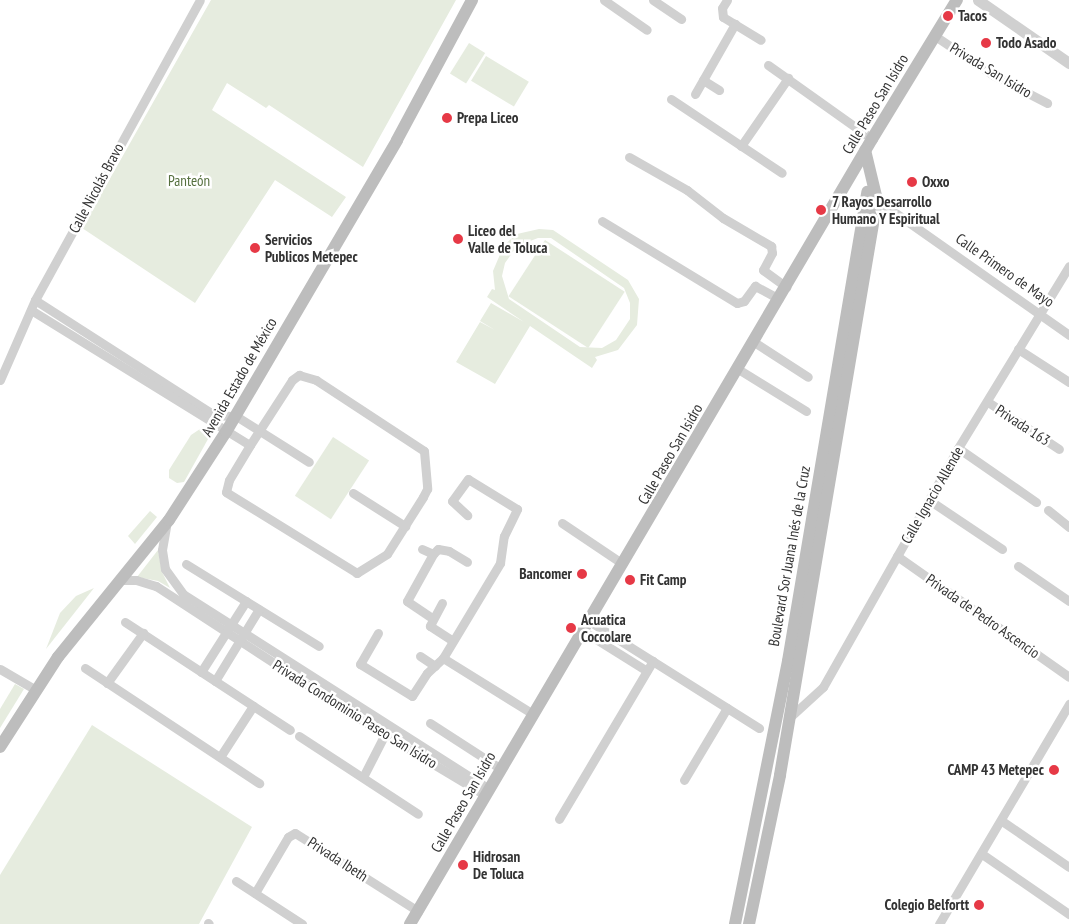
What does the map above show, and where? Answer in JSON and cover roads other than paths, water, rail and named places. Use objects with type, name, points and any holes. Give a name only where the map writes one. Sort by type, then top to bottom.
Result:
[{"type":"main road","name":"Avenida Estado de México","points":[[0,747],[36,690],[120,580],[169,520],[226,432],[397,140],[472,0]]},
{"type":"main road","name":"Calle Paseo San Isidro","points":[[410,924],[754,342],[865,150],[958,0]]},
{"type":"main road","points":[[865,150],[872,196]]},
{"type":"main road","name":"Calle Primero de Mayo","points":[[848,181],[872,196]]},
{"type":"main road","name":"Boulevard Sor Juana Inés de la Cruz","points":[[749,924],[789,718],[872,196]]},
{"type":"main road","name":"Boulevard Sor Juana Inés de la Cruz","points":[[735,924],[788,661],[872,196]]},
{"type":"street","name":"Calle Nicolás Bravo","points":[[0,380],[35,300],[200,0]]},
{"type":"street","points":[[604,0],[647,30]]},
{"type":"street","points":[[653,0],[680,19]]},
{"type":"street","points":[[726,0],[721,12],[735,24],[761,40]]},
{"type":"street","points":[[978,0],[1069,63]]},
{"type":"street","points":[[695,94],[735,24]]},
{"type":"street","name":"Privada San Isidro","points":[[935,36],[993,75],[1047,103]]},
{"type":"street","points":[[768,65],[872,139]]},
{"type":"street","points":[[741,146],[788,78]]},
{"type":"street","points":[[703,80],[719,90]]},
{"type":"street","points":[[672,99],[782,173]]},
{"type":"street","points":[[629,157],[700,198],[723,218],[772,246],[773,250],[764,270],[786,287]]},
{"type":"street","name":"Calle Primero de Mayo","points":[[872,196],[1069,335]]},
{"type":"street","points":[[602,221],[667,258],[694,279],[741,302],[755,286],[779,299]]},
{"type":"street","name":"Calle Ignacio Allende","points":[[789,718],[823,687],[958,448],[988,402],[1069,266]]},
{"type":"street","points":[[35,300],[214,415],[236,416],[308,462]]},
{"type":"street","points":[[30,310],[250,445]]},
{"type":"street","points":[[754,342],[808,377]]},
{"type":"street","points":[[1018,349],[1069,382]]},
{"type":"street","points":[[738,369],[806,410]]},
{"type":"street","points":[[308,375],[422,448],[425,456],[427,489],[384,558],[353,573],[229,497],[226,487],[250,445],[292,380],[308,375]]},
{"type":"street","name":"Privada 163","points":[[988,402],[1059,449]]},
{"type":"street","points":[[958,448],[1036,502]]},
{"type":"street","points":[[378,633],[360,664],[408,696],[414,694],[443,658],[500,564],[504,536],[517,509],[468,479],[452,501],[467,515]]},
{"type":"street","points":[[353,493],[405,526]]},
{"type":"street","points":[[929,500],[1002,549]]},
{"type":"street","points":[[1048,510],[1069,526]]},
{"type":"street","points":[[169,520],[162,550],[171,580],[184,594],[229,628]]},
{"type":"street","points":[[562,523],[623,564]]},
{"type":"street","points":[[422,549],[433,554]]},
{"type":"street","points":[[432,618],[407,601],[433,554],[438,549],[449,551],[467,562]]},
{"type":"street","name":"Privada de Pedro Ascencio","points":[[897,556],[1069,677]]},
{"type":"street","points":[[186,564],[319,646]]},
{"type":"street","points":[[1018,566],[1069,602]]},
{"type":"street","points":[[120,580],[136,580],[156,586],[229,628]]},
{"type":"street","points":[[201,672],[246,601]]},
{"type":"street","points":[[442,603],[432,618],[432,628],[453,641]]},
{"type":"street","points":[[215,680],[259,610]]},
{"type":"street","points":[[125,622],[290,730]]},
{"type":"street","points":[[586,626],[653,661],[759,728]]},
{"type":"street","points":[[586,626],[647,671]]},
{"type":"street","name":"Privada Condominio Paseo San Isidro","points":[[229,628],[387,731],[487,792]]},
{"type":"street","points":[[107,683],[143,633]]},
{"type":"street","points":[[420,656],[435,666]]},
{"type":"street","points":[[443,658],[533,714]]},
{"type":"street","points":[[559,819],[653,661]]},
{"type":"street","points":[[85,668],[259,783]]},
{"type":"street","points":[[0,669],[36,690]]},
{"type":"street","points":[[939,924],[1066,716],[1069,704]]},
{"type":"street","points":[[220,757],[253,706]]},
{"type":"street","points":[[684,780],[727,708]]},
{"type":"street","points":[[430,722],[501,769]]},
{"type":"street","points":[[363,778],[382,746],[387,731]]},
{"type":"street","points":[[299,736],[418,814]]},
{"type":"street","points":[[1002,821],[1069,867]]},
{"type":"street","name":"Privada Ibeth","points":[[255,893],[288,837],[295,833],[418,911]]},
{"type":"street","points":[[982,854],[1069,914]]},
{"type":"street","points":[[236,881],[302,924]]},
{"type":"place","name":"Tacos","points":[[948,16]]},
{"type":"place","name":"Todo Asado","points":[[986,43]]},
{"type":"place","name":"Prepa Liceo","points":[[447,118]]},
{"type":"place","name":"Oxxo","points":[[912,182]]},
{"type":"place","name":"7 Rayos Desarrollo Humano Y Espiritual","points":[[821,210]]},
{"type":"place","name":"Liceo del Valle de Toluca","points":[[458,239]]},
{"type":"place","name":"Servicios Publicos Metepec","points":[[255,248]]},
{"type":"place","name":"Bancomer","points":[[582,574]]},
{"type":"place","name":"Fit Camp","points":[[630,580]]},
{"type":"place","name":"Acuatica Coccolare","points":[[571,628]]},
{"type":"place","name":"CAMP 43 Metepec","points":[[1054,770]]},
{"type":"place","name":"Hidrosan De Toluca","points":[[463,865]]},
{"type":"place","name":"Colegio Belfortt","points":[[979,905]]},
{"type":"park label","name":"Panteón","points":[[189,181]]}]
